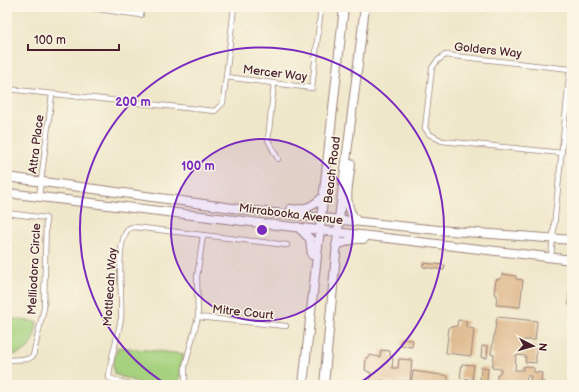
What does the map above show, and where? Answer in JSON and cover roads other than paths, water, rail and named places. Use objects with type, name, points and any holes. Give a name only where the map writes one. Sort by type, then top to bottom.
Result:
[{"type":"main road","name":"Beach Road","points":[[303,385],[344,7]]},
{"type":"main road","name":"Beach Road","points":[[324,385],[337,232],[365,7]]},
{"type":"main road","points":[[348,146],[351,163],[347,205],[350,213],[357,221]]},
{"type":"main road","name":"Mirrabooka Avenue","points":[[7,177],[41,180],[247,210],[339,220],[572,240]]},
{"type":"main road","name":"Mirrabooka Avenue","points":[[7,193],[572,260]]},
{"type":"main road","points":[[247,210],[260,206],[300,210],[316,204],[323,197]]},
{"type":"main road","points":[[298,227],[310,239],[313,249],[311,276],[314,294]]},
{"type":"main road","points":[[336,245],[358,238],[401,243],[432,244]]},
{"type":"street","points":[[83,7],[141,15],[142,7]]},
{"type":"street","points":[[7,89],[215,111],[223,102],[234,7]]},
{"type":"street","name":"Mercer Way","points":[[226,77],[312,88],[321,7]]},
{"type":"street","name":"Golders Way","points":[[550,257],[553,238],[562,153],[570,69],[445,55],[437,61],[432,68],[425,128],[429,134],[442,141],[562,153]]},
{"type":"street","points":[[274,83],[268,140],[278,159]]},
{"type":"street","name":"Attra Place","points":[[39,197],[52,94]]},
{"type":"street","name":"Melliodora Circle","points":[[7,214],[46,218],[44,308],[33,356],[28,359],[7,360]]},
{"type":"street","name":"Mottlecah Way","points":[[130,385],[109,378],[110,360],[120,318],[120,269],[124,233],[129,228],[134,227],[203,235]]},
{"type":"street","points":[[185,385],[185,366],[198,318],[197,276],[203,235],[287,245]]},
{"type":"street","name":"Mitre Court","points":[[198,318],[286,326]]},
{"type":"street","points":[[181,385],[184,378]]}]
